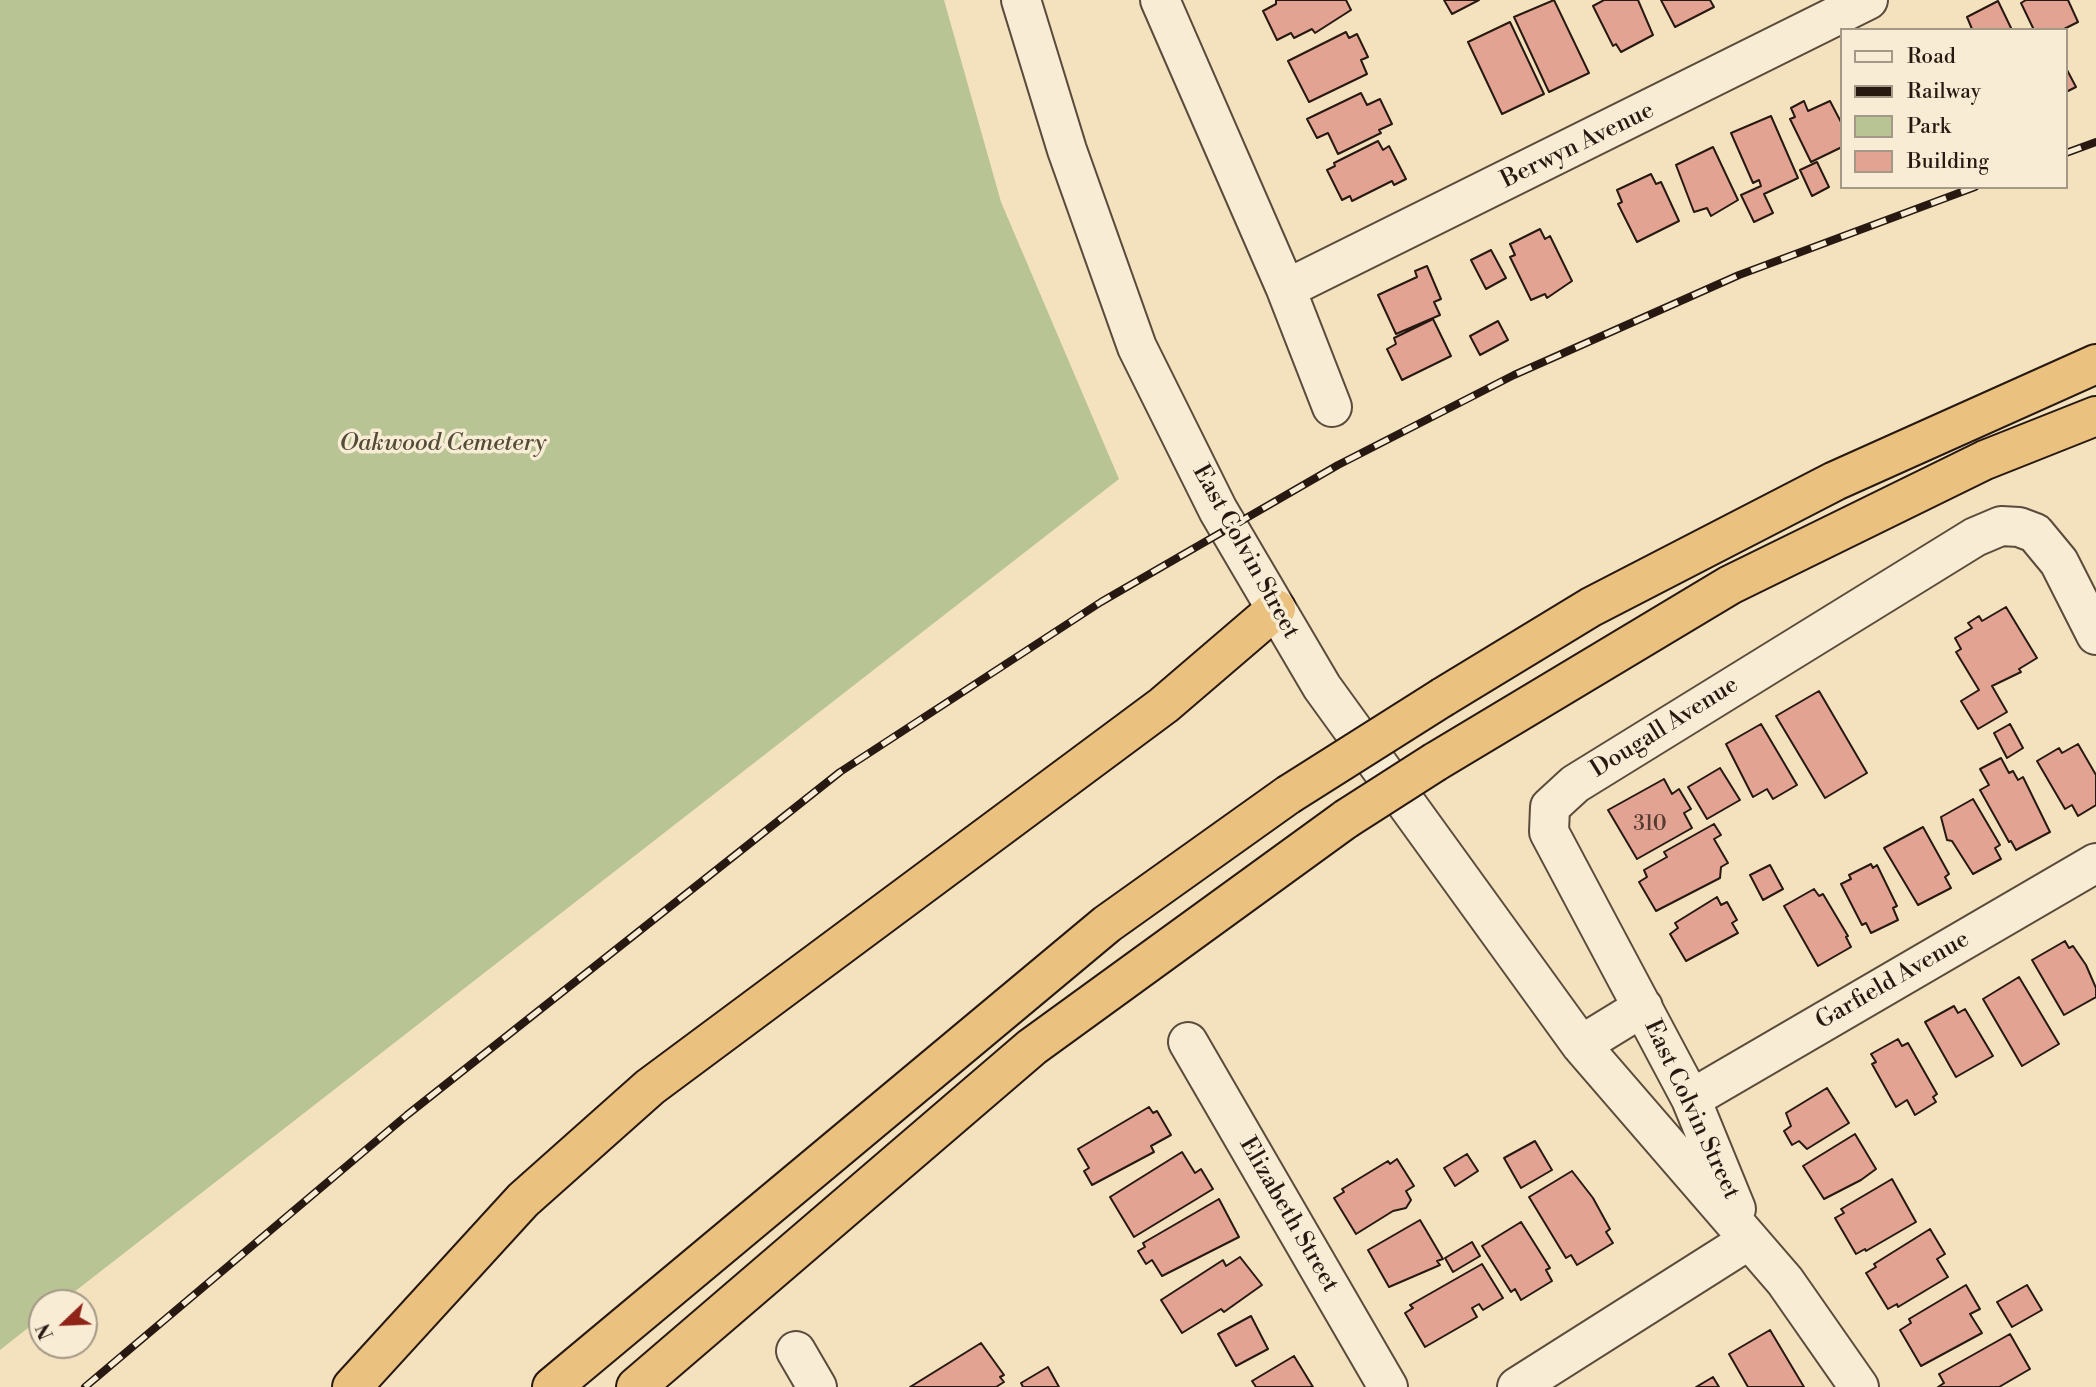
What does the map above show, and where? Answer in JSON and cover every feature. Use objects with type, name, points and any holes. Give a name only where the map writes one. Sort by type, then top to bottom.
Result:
[{"type":"highway","points":[[552,1387],[1107,924],[1288,795],[1591,607],[1835,481],[2096,364]]},
{"type":"highway","points":[[636,1387],[1032,1047],[1346,819],[1435,762],[1730,585],[1985,460],[2096,416]]},
{"type":"highway","points":[[352,1387],[523,1200],[650,1087],[1164,705],[1276,608]]},
{"type":"street","name":"East Colvin Street","points":[[1021,0],[1067,150],[1138,348],[1218,510],[1322,687],[1581,1045],[1785,1281],[1859,1387]]},
{"type":"street","points":[[1160,0],[1286,289],[1332,407]]},
{"type":"street","name":"Berwyn Avenue","points":[[1286,289],[1868,0]]},
{"type":"street","name":"Dougall Avenue","points":[[1643,1007],[1549,832],[1550,807],[1575,783],[1975,537],[2001,526],[2019,527],[2035,533],[2059,562],[2096,635]]},
{"type":"street","name":"Garfield Avenue","points":[[1691,1100],[2096,863]]},
{"type":"street","name":"East Colvin Street","points":[[1581,1045],[1643,1007],[1691,1100],[1749,1240]]},
{"type":"street","name":"Elizabeth Street","points":[[1188,1042],[1388,1387]]},
{"type":"street","points":[[1517,1387],[1749,1240]]},
{"type":"street","points":[[796,1351],[817,1387]]},
{"type":"green space","name":"Oakwood Cemetery","points":[[0,0],[944,0],[1001,202],[1119,479],[78,1289],[28,1289],[28,1328],[0,1350]]},
{"type":"building","points":[[1276,0],[1346,0],[1351,10],[1315,33],[1312,29],[1294,38],[1291,33],[1277,40],[1263,11],[1276,4]]},
{"type":"building","points":[[1444,0],[1479,0],[1452,14]]},
{"type":"building","points":[[1554,0],[1589,73],[1549,92],[1514,17]]},
{"type":"building","points":[[1604,0],[1638,0],[1653,35],[1621,52],[1616,44],[1613,46],[1593,6]]},
{"type":"building","points":[[1661,0],[1710,0],[1714,7],[1675,27]]},
{"type":"building","points":[[2026,0],[2068,0],[2078,22],[2066,28],[2033,28],[2021,3]]},
{"type":"building","points":[[1998,1],[2011,28],[1972,28],[1967,17]]},
{"type":"building","points":[[1510,22],[1544,94],[1502,114],[1468,42]]},
{"type":"building","points":[[1346,32],[1349,38],[1357,34],[1368,57],[1361,60],[1367,74],[1309,102],[1288,61]]},
{"type":"building","points":[[2068,72],[2076,87],[2068,91]]},
{"type":"building","points":[[1361,93],[1367,105],[1380,99],[1392,124],[1379,130],[1381,133],[1338,154],[1328,133],[1317,138],[1307,119]]},
{"type":"building","points":[[1804,101],[1808,111],[1830,101],[1840,120],[1840,148],[1811,162],[1790,119],[1795,117],[1791,108]]},
{"type":"building","points":[[1771,116],[1798,178],[1764,194],[1773,213],[1754,222],[1741,195],[1761,186],[1759,180],[1753,183],[1731,133]]},
{"type":"building","points":[[1378,141],[1383,150],[1389,146],[1406,179],[1394,185],[1392,181],[1352,201],[1350,196],[1342,200],[1327,170],[1335,166],[1334,163]]},
{"type":"building","points":[[1713,147],[1738,200],[1711,216],[1707,208],[1694,212],[1676,165]]},
{"type":"building","points":[[1817,162],[1829,187],[1812,196],[1800,170]]},
{"type":"building","points":[[1651,174],[1656,184],[1661,182],[1679,221],[1637,242],[1618,204],[1622,202],[1617,190]]},
{"type":"building","points":[[1540,229],[1545,239],[1550,236],[1572,281],[1547,298],[1545,294],[1531,300],[1510,257],[1515,255],[1510,244]]},
{"type":"building","points":[[1491,250],[1506,278],[1486,289],[1471,260]]},
{"type":"building","points":[[1427,266],[1441,299],[1434,302],[1440,315],[1396,334],[1378,295],[1417,277],[1415,271]]},
{"type":"building","points":[[1433,319],[1451,356],[1402,380],[1387,349],[1396,344],[1394,338]]},
{"type":"building","points":[[1498,321],[1508,340],[1480,355],[1470,336]]},
{"type":"building","points":[[2006,607],[2037,658],[2019,669],[2021,672],[1992,686],[2007,712],[1978,729],[1961,701],[1979,690],[1956,652],[1961,649],[1955,638],[1972,628],[1968,623],[1979,616],[1982,621]]},
{"type":"building","points":[[1819,691],[1867,773],[1825,798],[1776,716]]},
{"type":"building","points":[[1761,724],[1797,785],[1773,799],[1767,789],[1753,797],[1726,744]]},
{"type":"building","points":[[2010,724],[2023,748],[2007,758],[1994,733]]},
{"type":"building","points":[[2078,744],[2096,775],[2096,805],[2078,816],[2072,805],[2065,809],[2037,761],[2059,748],[2062,753]]},
{"type":"building","points":[[2001,758],[2009,773],[2013,771],[2018,780],[2023,777],[2050,832],[2016,850],[1980,790],[1989,785],[1980,769]]},
{"type":"building","points":[[1720,768],[1740,800],[1707,819],[1688,787]]},
{"type":"building","points":[[1664,779],[1672,794],[1679,789],[1691,809],[1684,813],[1692,828],[1637,859],[1608,810]]},
{"type":"building","points":[[1973,799],[2000,845],[1995,848],[2001,859],[1973,874],[1952,841],[1947,840],[1941,817]]},
{"type":"building","points":[[1714,824],[1721,835],[1714,839],[1728,863],[1721,867],[1720,878],[1656,911],[1639,882],[1647,877],[1644,870],[1667,857],[1664,852]]},
{"type":"building","points":[[1923,827],[1949,874],[1945,877],[1951,888],[1918,905],[1884,848]]},
{"type":"building","points":[[1871,864],[1873,868],[1877,865],[1897,906],[1893,908],[1898,920],[1871,933],[1866,923],[1862,925],[1841,884],[1851,879],[1849,875]]},
{"type":"building","points":[[1770,865],[1783,889],[1763,900],[1750,875]]},
{"type":"building","points":[[1814,889],[1819,896],[1823,894],[1848,936],[1846,937],[1851,947],[1818,966],[1784,906]]},
{"type":"building","points":[[1717,897],[1721,905],[1727,902],[1737,920],[1732,923],[1738,933],[1686,961],[1670,934],[1678,928],[1675,923]]},
{"type":"building","points":[[2065,941],[2069,948],[2073,946],[2086,965],[2096,988],[2096,997],[2064,1015],[2032,960]]},
{"type":"building","points":[[2019,977],[2059,1044],[2022,1066],[1983,999]]},
{"type":"building","points":[[1954,1006],[1958,1013],[1965,1009],[1993,1056],[1956,1077],[1925,1022]]},
{"type":"building","points":[[1898,1039],[1902,1046],[1908,1043],[1937,1094],[1933,1097],[1936,1102],[1915,1115],[1907,1100],[1896,1107],[1872,1064],[1876,1062],[1871,1054]]},
{"type":"building","points":[[1827,1088],[1849,1123],[1807,1149],[1799,1141],[1792,1145],[1784,1131],[1791,1126],[1786,1113]]},
{"type":"building","points":[[1149,1107],[1153,1113],[1157,1111],[1171,1135],[1151,1146],[1154,1152],[1092,1185],[1084,1171],[1089,1168],[1078,1149]]},
{"type":"building","points":[[1855,1134],[1876,1169],[1824,1199],[1803,1166]]},
{"type":"building","points":[[1535,1141],[1552,1170],[1521,1188],[1504,1158]]},
{"type":"building","points":[[1182,1152],[1195,1173],[1201,1169],[1213,1189],[1134,1237],[1110,1197]]},
{"type":"building","points":[[1467,1154],[1478,1171],[1455,1186],[1444,1168]]},
{"type":"building","points":[[1397,1159],[1414,1186],[1406,1191],[1411,1200],[1406,1208],[1393,1211],[1356,1234],[1334,1198],[1344,1192],[1342,1189],[1388,1161],[1390,1164]]},
{"type":"building","points":[[1572,1171],[1593,1198],[1610,1229],[1606,1232],[1613,1243],[1577,1265],[1571,1255],[1566,1258],[1529,1197]]},
{"type":"building","points":[[1892,1179],[1916,1222],[1856,1254],[1835,1218],[1844,1213],[1841,1209]]},
{"type":"building","points":[[1219,1199],[1239,1237],[1162,1276],[1152,1260],[1146,1264],[1138,1251],[1145,1247],[1143,1243]]},
{"type":"building","points":[[1420,1220],[1443,1259],[1437,1261],[1440,1265],[1389,1287],[1368,1250]]},
{"type":"building","points":[[1521,1222],[1550,1268],[1546,1270],[1552,1281],[1521,1300],[1515,1289],[1511,1292],[1482,1246]]},
{"type":"building","points":[[1930,1229],[1945,1254],[1937,1259],[1948,1277],[1898,1307],[1897,1304],[1888,1309],[1866,1273],[1876,1267],[1874,1264]]},
{"type":"building","points":[[1472,1242],[1480,1256],[1453,1272],[1445,1258]]},
{"type":"building","points":[[1240,1257],[1262,1285],[1224,1312],[1221,1309],[1182,1333],[1161,1300],[1223,1260],[1226,1266]]},
{"type":"building","points":[[1482,1264],[1503,1298],[1483,1310],[1479,1304],[1472,1308],[1477,1317],[1425,1347],[1405,1313],[1413,1308],[1410,1305]]},
{"type":"building","points":[[1966,1285],[1980,1309],[1970,1314],[1982,1333],[1921,1366],[1900,1330],[1911,1323],[1909,1319]]},
{"type":"building","points":[[2027,1285],[2042,1310],[2012,1327],[1997,1302]]},
{"type":"building","points":[[1251,1316],[1268,1349],[1236,1366],[1218,1334]]},
{"type":"building","points":[[1770,1330],[1804,1387],[1748,1387],[1729,1354]]},
{"type":"building","points":[[2010,1334],[2030,1369],[1999,1387],[1938,1387],[1944,1383],[1939,1374]]},
{"type":"building","points":[[981,1343],[1004,1375],[1000,1377],[1004,1382],[996,1387],[910,1387]]},
{"type":"building","points":[[1294,1356],[1313,1387],[1256,1387],[1252,1381]]},
{"type":"building","points":[[1048,1367],[1059,1387],[1023,1387],[1021,1383]]},
{"type":"building","points":[[1713,1377],[1719,1387],[1696,1387]]},
{"type":"railway","points":[[2068,152],[2096,142]]},
{"type":"railway","points":[[85,1387],[407,1115],[840,772],[1101,602],[1338,465],[1514,375],[1739,275],[1970,189]]}]
